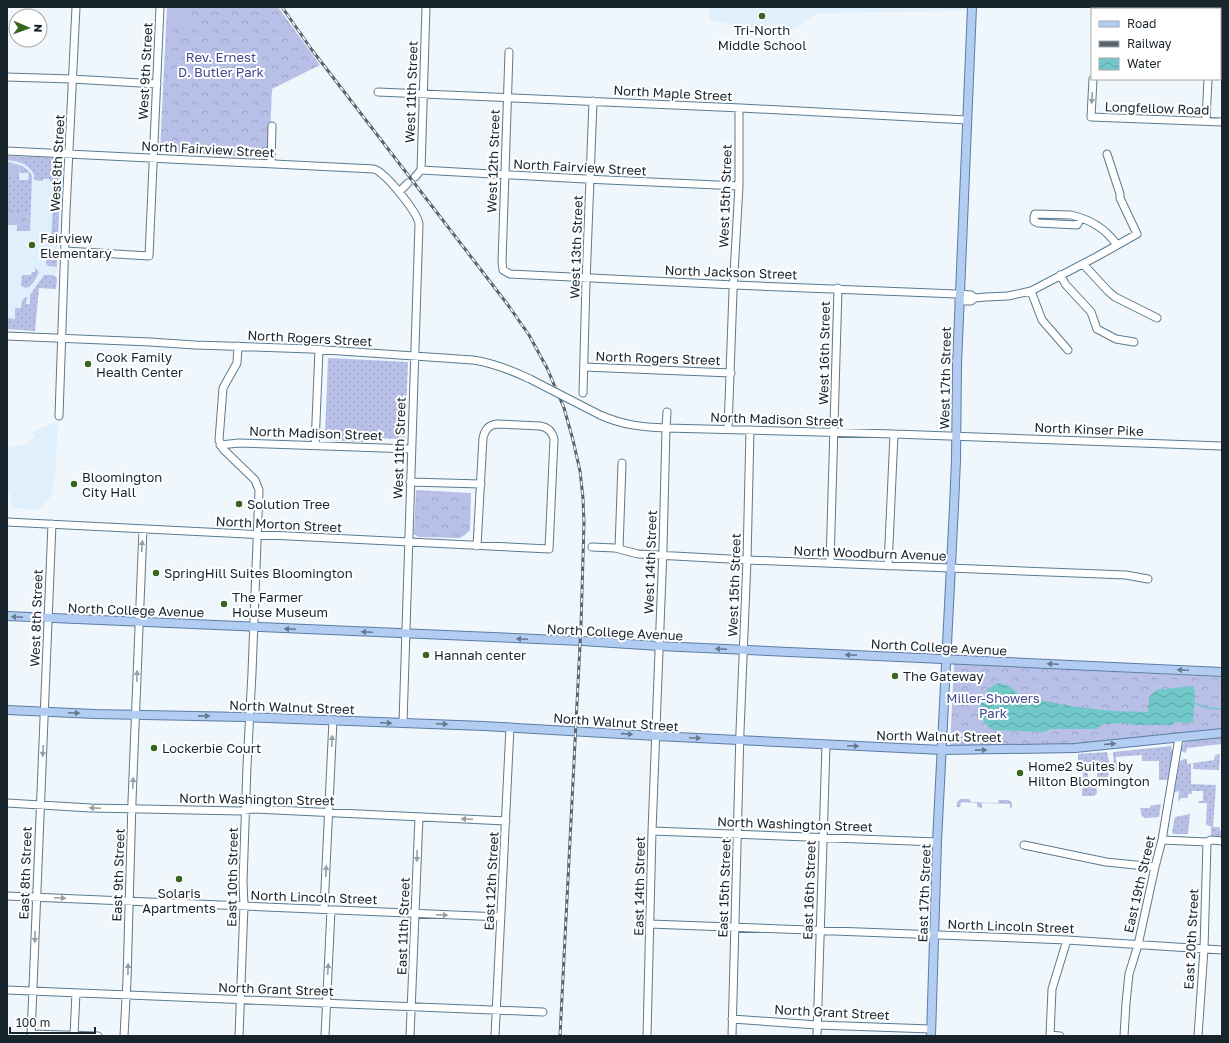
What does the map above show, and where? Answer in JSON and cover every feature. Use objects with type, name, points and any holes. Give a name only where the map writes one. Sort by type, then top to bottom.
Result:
[{"type":"main road","name":"West 17th Street","points":[[942,750],[951,568],[959,298],[972,7]]},
{"type":"main road","name":"North College Avenue","points":[[7,616],[582,641],[659,646],[1222,672]]},
{"type":"main road","name":"North Walnut Street","points":[[7,710],[136,715],[250,717],[510,727],[740,741],[942,750],[1075,748],[1222,733]]},
{"type":"main road","name":"East 17th Street","points":[[931,1032],[937,842],[942,750]]},
{"type":"street","name":"West 8th Street","points":[[59,416],[61,338],[76,7]]},
{"type":"street","name":"West 9th Street","points":[[65,251],[149,256],[160,7]]},
{"type":"street","name":"West 11th Street","points":[[421,170],[426,7]]},
{"type":"street","name":"West 12th Street","points":[[503,270],[504,175],[509,52]]},
{"type":"street","points":[[7,77],[157,84]]},
{"type":"street","name":"Longfellow Road","points":[[1093,80],[1092,117],[1222,122]]},
{"type":"street","points":[[1206,122],[1208,80]]},
{"type":"street","name":"North Maple Street","points":[[378,92],[593,101],[967,120]]},
{"type":"street","name":"West 13th Street","points":[[583,392],[593,101]]},
{"type":"street","name":"West 15th Street","points":[[728,430],[739,186],[739,108]]},
{"type":"street","points":[[271,164],[272,126]]},
{"type":"street","name":"North Fairview Street","points":[[7,151],[374,169],[383,174],[399,192]]},
{"type":"street","points":[[1068,350],[1042,320],[1031,291],[1137,234],[1120,198],[1107,154]]},
{"type":"street","points":[[415,176],[421,170]]},
{"type":"street","name":"North Fairview Street","points":[[421,170],[590,180],[739,186]]},
{"type":"street","points":[[399,192],[408,183]]},
{"type":"street","name":"West 11th Street","points":[[399,192],[419,220],[403,723]]},
{"type":"street","points":[[1081,218],[1077,225],[1038,223],[1034,221],[1035,214],[1071,215],[1089,220],[1100,226],[1117,245]]},
{"type":"street","points":[[1083,264],[1115,297],[1157,318]]},
{"type":"street","name":"North Jackson Street","points":[[503,270],[510,274],[734,285],[838,288],[959,298],[971,301],[975,298],[1008,296],[1031,291]]},
{"type":"street","points":[[1060,275],[1066,285],[1091,312],[1096,328],[1116,339],[1134,342]]},
{"type":"street","name":"West 16th Street","points":[[830,563],[838,288]]},
{"type":"street","name":"North Rogers Street","points":[[7,336],[150,342],[201,346],[238,346],[319,350],[473,360],[491,363],[508,369],[600,415]]},
{"type":"street","points":[[220,445],[219,437],[222,392],[224,385],[237,363],[238,346]]},
{"type":"street","points":[[315,445],[319,350]]},
{"type":"street","name":"North Rogers Street","points":[[584,367],[731,373]]},
{"type":"street","name":"West 14th Street","points":[[656,736],[667,412]]},
{"type":"street","name":"North Madison Street","points":[[600,415],[615,422],[641,427],[956,436]]},
{"type":"street","name":"North Morton Street","points":[[7,522],[549,549],[554,439],[550,431],[545,427],[540,426],[491,425],[484,436],[481,484]]},
{"type":"street","name":"West 15th Street","points":[[740,741],[748,560],[750,430]]},
{"type":"street","points":[[888,566],[894,434]]},
{"type":"street","name":"North Kinser Pike","points":[[956,436],[1222,446]]},
{"type":"street","name":"North Madison Street","points":[[220,445],[239,443],[411,449]]},
{"type":"street","name":"East 10th Street","points":[[220,445],[255,480],[259,490],[243,882],[244,906],[239,1036]]},
{"type":"street","points":[[619,549],[622,463]]},
{"type":"street","points":[[410,482],[481,484],[477,546]]},
{"type":"street","name":"West 8th Street","points":[[45,712],[47,618],[52,524]]},
{"type":"street","points":[[136,715],[143,529]]},
{"type":"street","name":"North Woodburn Avenue","points":[[592,547],[619,549],[638,554],[748,560],[1126,575],[1148,579]]},
{"type":"street","name":"East 8th Street","points":[[31,1035],[45,712]]},
{"type":"street","name":"East 9th Street","points":[[124,1036],[127,995],[136,715]]},
{"type":"street","points":[[325,1036],[328,910],[328,812],[333,720]]},
{"type":"street","name":"East 12th Street","points":[[495,1036],[510,727]]},
{"type":"street","name":"East 14th Street","points":[[647,1036],[656,736]]},
{"type":"street","name":"East 19th Street","points":[[1124,1036],[1129,974],[1138,945],[1162,840],[1179,738]]},
{"type":"street","name":"East 15th Street","points":[[732,1036],[740,741]]},
{"type":"street","name":"East 16th Street","points":[[817,1036],[826,745]]},
{"type":"street","name":"North Washington Street","points":[[7,803],[91,808],[328,812],[506,821]]},
{"type":"street","name":"East 11th Street","points":[[410,1036],[419,817]]},
{"type":"street","name":"North Washington Street","points":[[652,831],[937,842]]},
{"type":"street","points":[[1162,840],[1207,842],[1212,840],[1222,841]]},
{"type":"street","name":"East 20th Street","points":[[1198,1036],[1204,949],[1207,842]]},
{"type":"street","points":[[1024,846],[1106,862],[1155,867]]},
{"type":"street","name":"North Lincoln Street","points":[[7,896],[501,917]]},
{"type":"street","name":"North Lincoln Street","points":[[650,924],[1067,940],[1222,950]]},
{"type":"street","points":[[1060,1036],[1050,1036],[1052,989],[1067,940]]},
{"type":"street","name":"North Grant Street","points":[[7,990],[543,1012]]},
{"type":"street","points":[[74,1035],[76,993]]},
{"type":"street","name":"North Grant Street","points":[[732,1019],[931,1032]]},
{"type":"street","points":[[31,1035],[98,1036]]},
{"type":"shaded area","name":"Tri-North Middle School","points":[[710,7],[968,7],[967,11],[819,13],[794,28],[784,32],[756,30],[710,20]]},
{"type":"shaded area","name":"Fairview Elementary","points":[[7,156],[61,158],[56,289],[39,288],[35,331],[7,329]]},
{"type":"shaded area","points":[[58,421],[55,480],[51,496],[38,510],[11,507],[11,496],[7,491],[7,448],[25,445],[35,437],[32,432]]},
{"type":"green space","name":"Rev. Ernest D. Butler Park","points":[[167,7],[278,7],[320,65],[272,89],[269,158],[160,151]]},
{"type":"green space","points":[[168,9],[189,9],[189,24],[168,23]]},
{"type":"green space","points":[[7,156],[61,158],[58,241],[51,242],[54,182],[50,182],[50,179],[43,179],[43,181],[34,180],[34,174],[28,167],[19,162],[7,160]]},
{"type":"green space","points":[[7,162],[15,164],[19,165],[7,164]]},
{"type":"green space","points":[[7,164],[20,165],[19,177],[7,177]]},
{"type":"green space","points":[[20,165],[28,170],[32,176],[29,231],[24,231],[24,226],[27,226],[28,212],[7,211],[7,177],[19,177],[19,180],[28,180],[29,173],[20,173]]},
{"type":"green space","points":[[7,211],[28,211],[27,226],[24,226],[24,231],[17,231],[17,225],[7,225]]},
{"type":"green space","points":[[51,254],[56,254],[57,256],[57,267],[46,264],[47,257]]},
{"type":"green space","points":[[35,268],[39,272],[32,284],[27,288],[21,285],[22,275],[31,275],[32,272],[35,272]]},
{"type":"green space","points":[[44,275],[53,275],[57,278],[56,289],[39,288],[35,331],[7,329],[7,318],[15,319],[15,308],[21,308],[22,301],[25,298],[27,297],[26,304],[30,304],[30,295]]},
{"type":"green space","points":[[328,358],[408,362],[405,437],[401,439],[367,438],[362,442],[326,440]]},
{"type":"green space","points":[[416,490],[471,493],[470,530],[460,538],[419,537],[414,534]]},
{"type":"green space","name":"Miller-Showers Park","points":[[954,664],[1222,677],[1222,729],[1074,744],[950,747]]},
{"type":"green space","points":[[1222,737],[1222,744],[1187,748],[1186,753],[1181,751],[1185,742]]},
{"type":"green space","points":[[1171,746],[1172,762],[1169,778],[1167,780],[1159,780],[1159,761],[1142,761],[1142,755],[1116,757],[1117,768],[1125,767],[1125,770],[1114,771],[1113,752]]},
{"type":"green space","points":[[1107,752],[1109,761],[1108,786],[1100,786],[1100,777],[1097,777],[1097,771],[1088,771],[1088,783],[1096,783],[1097,793],[1094,796],[1082,796],[1083,769],[1078,769],[1078,754]]},
{"type":"green space","points":[[1220,754],[1219,770],[1193,769],[1193,763],[1214,760],[1215,755]]},
{"type":"green space","points":[[1187,759],[1187,764],[1191,763],[1191,784],[1216,785],[1213,827],[1220,827],[1222,837],[1211,836],[1211,826],[1206,825],[1207,803],[1198,803],[1199,801],[1203,801],[1203,791],[1192,791],[1192,794],[1188,794],[1188,798],[1181,798],[1179,801],[1179,791],[1174,793],[1180,761]]},
{"type":"green space","points":[[960,799],[969,799],[971,802],[998,803],[999,800],[1009,800],[1012,803],[1012,807],[1010,809],[1010,804],[982,803],[982,808],[977,807],[977,803],[961,802],[960,807],[957,807],[957,802]]},
{"type":"green space","points":[[1161,804],[1159,817],[1145,818],[1142,816],[1140,808],[1150,808],[1150,806]]},
{"type":"green space","points":[[1190,814],[1188,834],[1173,834],[1172,832],[1175,817]]},
{"type":"water","points":[[999,683],[1009,686],[1021,696],[1070,706],[1112,711],[1148,712],[1149,697],[1156,690],[1193,686],[1195,691],[1193,723],[1173,722],[1174,725],[1135,725],[1126,723],[1103,724],[1096,729],[1050,729],[1045,732],[992,730],[979,714],[981,702],[989,688]]},
{"type":"waterway","points":[[1194,703],[1207,708],[1222,709]]},
{"type":"railway","points":[[282,7],[312,50],[508,305],[529,335],[547,368],[564,408],[573,440],[580,471],[584,523],[581,625],[560,1036]]},
{"type":"place","name":"Tri-North Middle School","points":[[762,16]]},
{"type":"place","name":"Fairview Elementary","points":[[32,245]]},
{"type":"place","name":"Cook Family Health Center","points":[[88,364]]},
{"type":"place","name":"Bloomington City Hall","points":[[74,484]]},
{"type":"place","name":"Solution Tree","points":[[239,504]]},
{"type":"place","name":"SpringHill Suites Bloomington","points":[[156,573]]},
{"type":"place","name":"The Farmer House Museum","points":[[224,604]]},
{"type":"place","name":"Hannah center","points":[[426,655]]},
{"type":"place","name":"The Gateway","points":[[895,676]]},
{"type":"place","name":"Lockerbie Court","points":[[154,748]]},
{"type":"place","name":"Home2 Suites by Hilton Bloomington","points":[[1020,773]]},
{"type":"place","name":"Solaris Apartments","points":[[179,879]]}]
